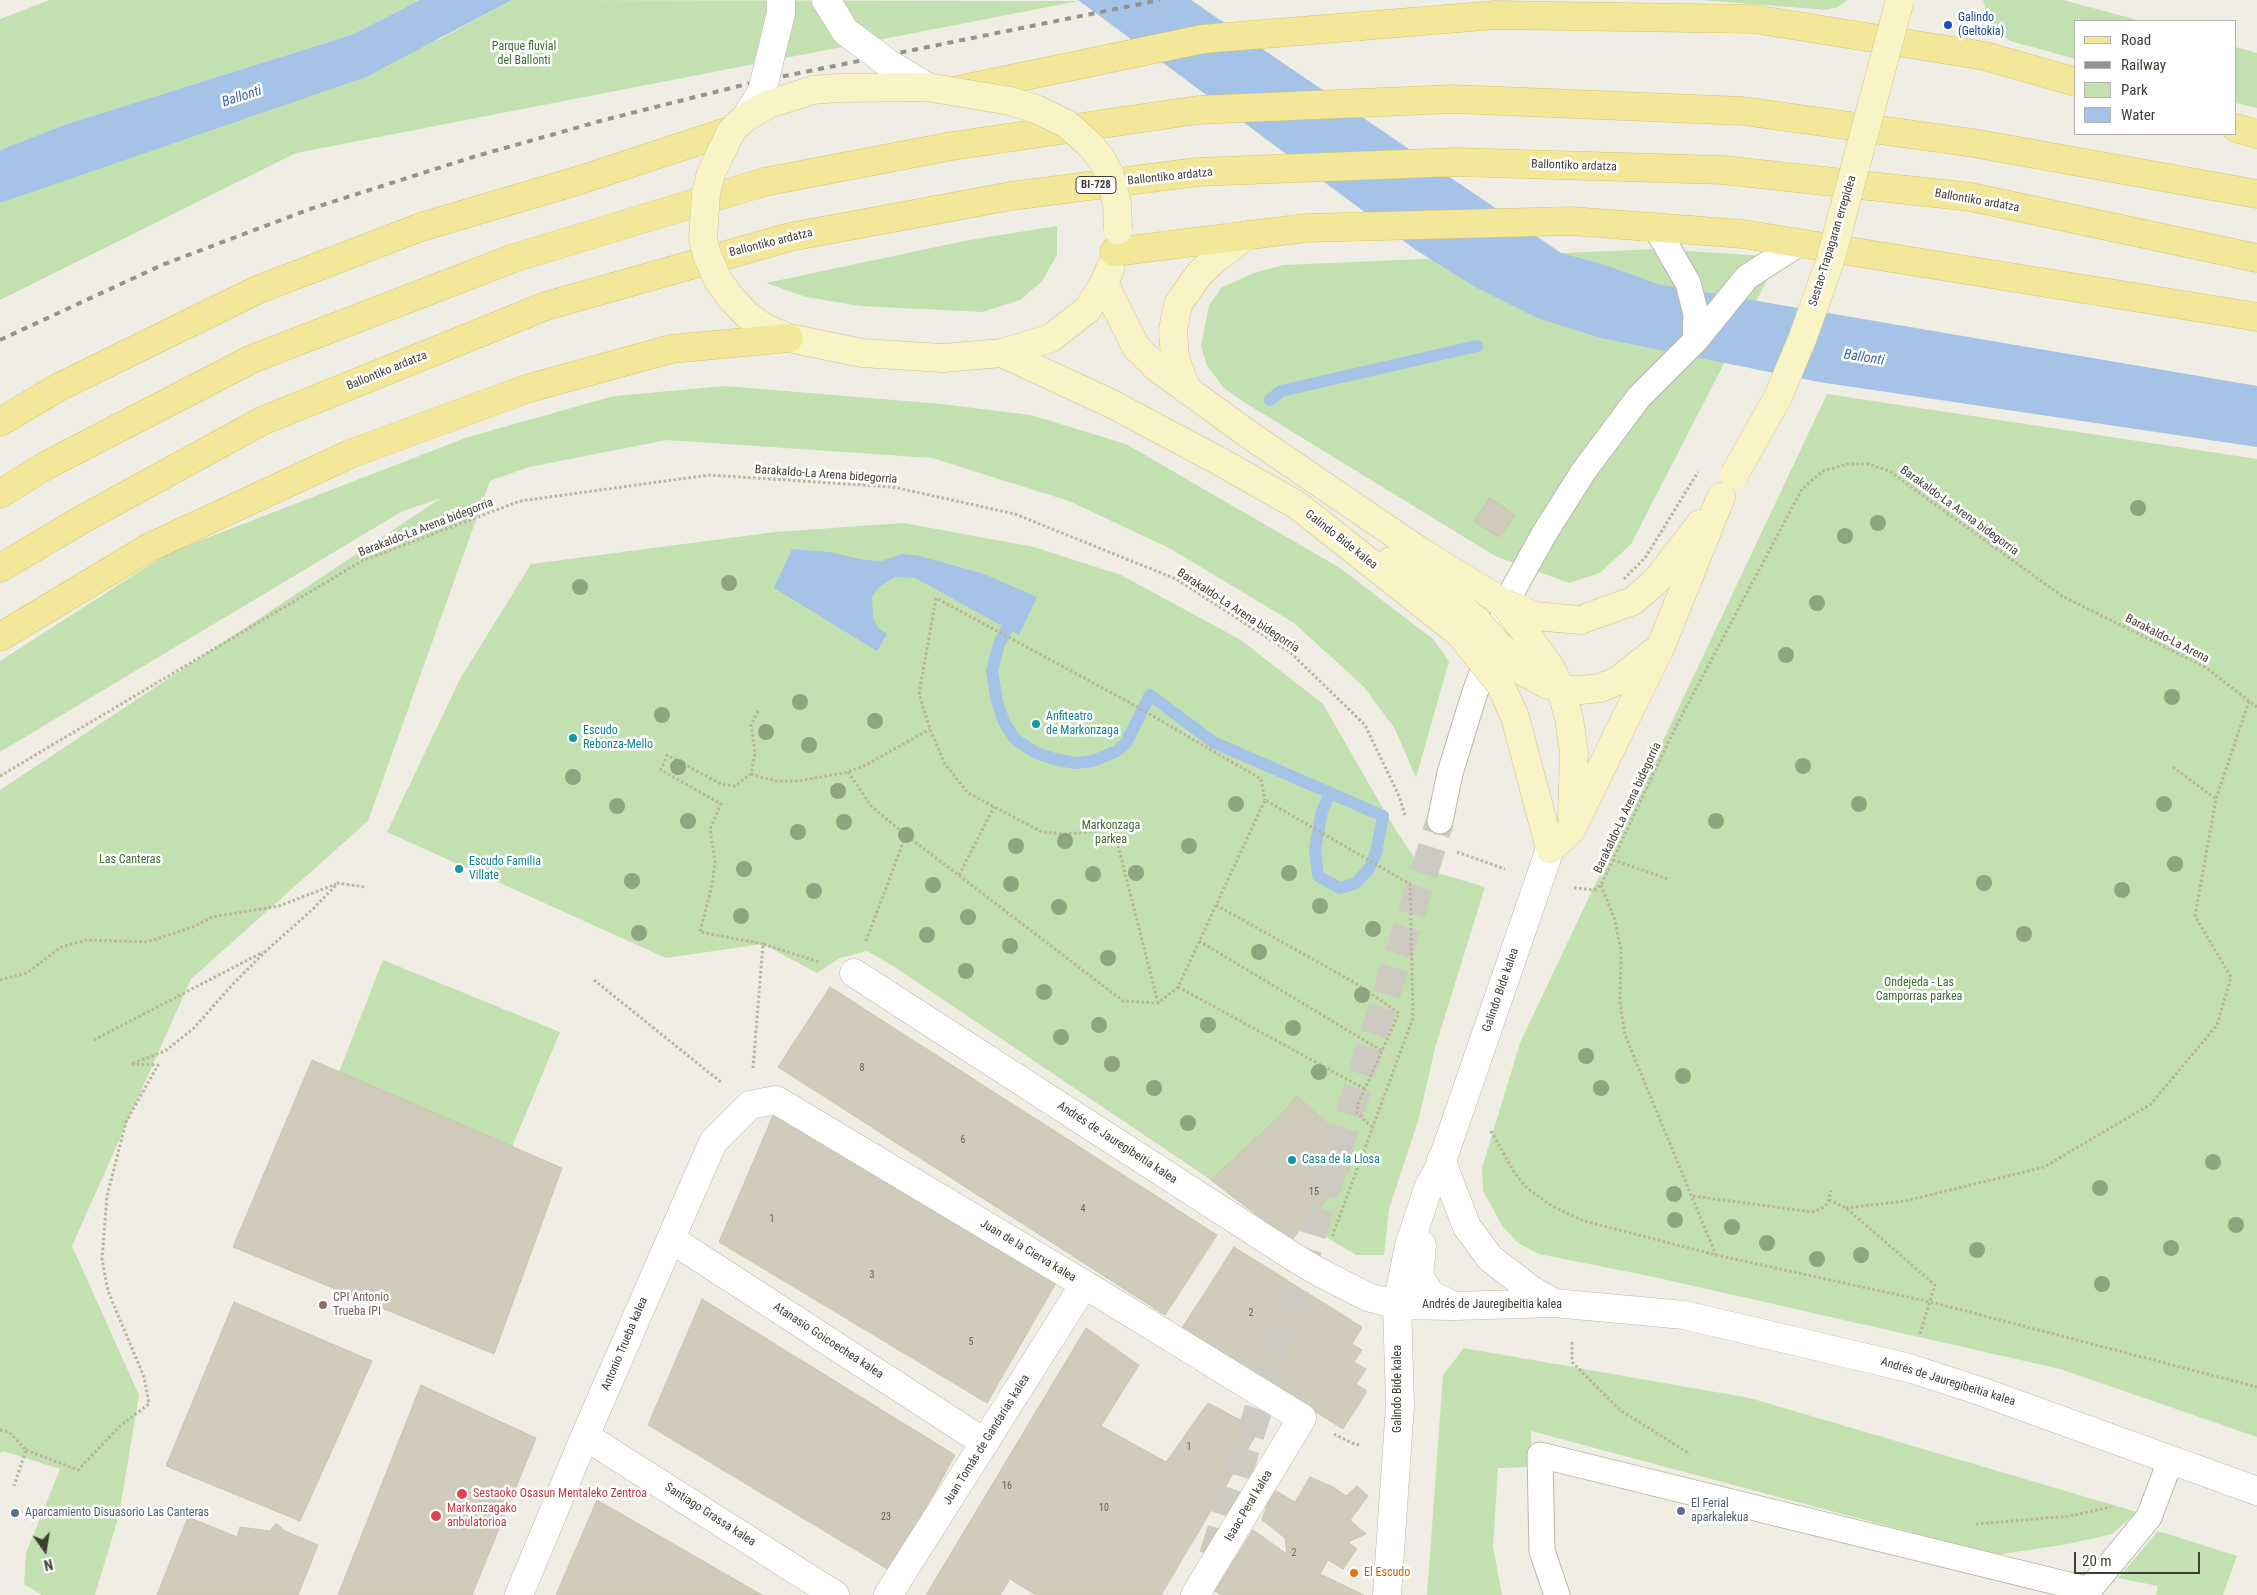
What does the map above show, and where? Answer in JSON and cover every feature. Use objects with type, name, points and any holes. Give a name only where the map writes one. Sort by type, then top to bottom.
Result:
[{"type":"main road","points":[[938,90],[1203,39],[1496,15],[1754,19],[1985,56],[2074,81]]},
{"type":"main road","points":[[0,494],[45,466],[252,360],[514,258],[764,182],[952,146],[1198,110],[1453,99],[1743,111],[1973,143],[2257,194]]},
{"type":"main road","points":[[0,422],[59,387],[258,290],[421,227],[580,180],[739,124]]},
{"type":"main road","points":[[2237,128],[2257,134]]},
{"type":"main road","name":"Ballontiko ardatza","points":[[0,568],[81,520],[262,421],[546,306],[790,237],[1011,196],[1197,172],[1456,162],[1723,170],[1971,197],[2257,258]]},
{"type":"main road","points":[[1116,241],[1247,235],[1306,228],[1570,221],[1654,226],[1743,234],[2257,317]]},
{"type":"main road","points":[[0,637],[148,548],[350,454],[526,389],[671,349],[789,338]]},
{"type":"street","points":[[739,124],[769,104],[813,90],[838,88],[938,90],[1010,102],[1036,109],[1066,124],[1090,145],[1101,158],[1110,175],[1117,204],[1116,241],[1104,283],[1088,309],[1051,338],[1002,352],[943,358],[862,353],[789,338],[765,328],[747,315],[718,280],[707,255],[703,239],[706,193],[711,173],[739,124],[762,91],[781,13],[781,0]]},
{"type":"street","points":[[826,0],[845,31],[889,64],[938,90]]},
{"type":"street","name":"Sestao-Trapagaran errepidea","points":[[1728,486],[1778,396],[1803,337],[1824,278],[1900,0]]},
{"type":"street","points":[[1187,390],[1175,358],[1173,330],[1178,304],[1200,274],[1214,260],[1247,235]]},
{"type":"street","points":[[1104,283],[1136,347],[1156,368],[1388,530],[1504,604],[1534,616],[1580,620],[1633,601],[1656,582],[1728,486]]},
{"type":"street","name":"Galindo Bide kalea","points":[[1002,352],[1112,404],[1219,460],[1297,505],[1424,582],[1462,622]]},
{"type":"street","points":[[1571,830],[1661,646],[1728,486]]},
{"type":"street","points":[[1504,604],[1552,679],[1569,718],[1574,753],[1571,830]]},
{"type":"street","points":[[1462,622],[1478,622],[1522,671],[1552,679],[1581,690],[1600,688],[1617,681],[1661,646]]},
{"type":"street","points":[[1462,622],[1500,684],[1514,717],[1550,849]]},
{"type":"street","name":"Galindo Bide kalea","points":[[1387,1595],[1400,1405],[1397,1305],[1409,1246],[1429,1186],[1441,1160],[1467,1089],[1550,849],[1571,830]]},
{"type":"street","name":"Andrés de Jauregibeitia kalea","points":[[854,973],[1319,1272],[1368,1297],[1397,1305],[1563,1304],[1684,1314],[1908,1368],[1980,1391],[2257,1491]]},
{"type":"street","name":"Juan de la Cierva kalea","points":[[750,1106],[776,1100],[1302,1418]]},
{"type":"street","name":"Antonio Trueba kalea","points":[[519,1595],[713,1142],[750,1106]]},
{"type":"street","points":[[1441,1160],[1467,1227],[1490,1258],[1530,1289],[1563,1304]]},
{"type":"street","name":"Galindo Bide kalea","points":[[1429,1186],[1419,1278],[1431,1295],[1454,1306]]},
{"type":"street","name":"Atanasio Goicoechea kalea","points":[[671,1238],[985,1443]]},
{"type":"street","name":"Juan Tomás de Gandarias kalea","points":[[888,1595],[1084,1285]]},
{"type":"street","name":"Isaac Peral kalea","points":[[1195,1595],[1302,1418]]},
{"type":"street","name":"Santiago Grassa kalea","points":[[586,1436],[835,1595]]},
{"type":"lane","points":[[1654,226],[1688,283],[1696,314],[1695,341]]},
{"type":"lane","points":[[1440,821],[1450,773],[1475,692],[1514,588],[1583,472],[1639,398],[1695,341],[1747,276],[1800,243]]},
{"type":"lane","points":[[1557,1595],[1542,1551],[1540,1455],[2088,1592],[2149,1517],[2171,1459]]},
{"type":"path","name":"Barakaldo-La Arena bidegorria","points":[[1448,849],[1540,879],[1586,891],[1594,890],[1601,885],[1673,732],[1802,488],[1823,471],[1848,464],[1869,464],[1889,471],[2062,596]]},
{"type":"path","points":[[1624,580],[1645,558],[1702,466]]},
{"type":"path","name":"Barakaldo-La Arena bidegorria","points":[[0,776],[362,561],[520,501],[709,475],[893,487],[1015,514],[1176,579],[1291,653],[1365,725],[1399,796],[1407,824]]},
{"type":"path","name":"Barakaldo-La Arena","points":[[2062,596],[2205,667],[2257,707]]},
{"type":"path","points":[[848,772],[872,807],[1123,1000],[1158,1003],[1178,987],[1265,800],[1261,780],[1134,705],[936,598],[920,694],[930,729],[945,764],[968,793],[1042,832],[1065,834],[1092,832],[1114,826],[1158,1003]]},
{"type":"path","points":[[1846,1208],[1905,1201],[2044,1167],[2151,1104],[2217,1026],[2231,977],[2195,916],[2216,799],[2249,701]]},
{"type":"path","points":[[758,711],[751,725],[755,753],[751,774],[734,786],[721,784],[667,756],[661,770],[721,804],[710,829],[715,862],[712,885],[700,932],[763,944],[854,973],[906,835]]},
{"type":"path","points":[[751,774],[774,781],[798,781],[848,772],[866,765],[930,729]]},
{"type":"path","points":[[2173,767],[2216,799]]},
{"type":"path","points":[[1265,800],[1410,884],[1412,1018],[1319,1272]]},
{"type":"path","points":[[959,875],[994,807]]},
{"type":"path","points":[[1613,860],[1668,879]]},
{"type":"path","points":[[0,1430],[9,1432],[26,1450],[78,1470],[120,1426],[149,1404],[144,1377],[108,1291],[102,1259],[107,1196],[126,1122],[158,1065],[131,1064],[165,1051],[193,1029],[233,984],[338,883]]},
{"type":"path","points":[[0,980],[27,972],[61,947],[86,940],[148,942],[193,927],[212,917],[279,906],[338,883],[365,887]]},
{"type":"path","points":[[1601,885],[1615,920],[1621,951],[1620,1003],[1626,1035],[1716,1255]]},
{"type":"path","points":[[1216,905],[1357,984],[1400,1013],[1358,1104],[1357,1113],[1372,1126]]},
{"type":"path","points":[[1199,941],[1382,1051]]},
{"type":"path","points":[[750,1106],[763,944]]},
{"type":"path","points":[[94,1040],[266,951]]},
{"type":"path","points":[[594,980],[750,1106]]},
{"type":"path","points":[[1178,987],[1365,1089]]},
{"type":"path","points":[[1467,1089],[1514,1172],[1528,1190],[1552,1206],[1584,1221],[1716,1255],[1931,1302],[2257,1387]]},
{"type":"path","points":[[1693,1196],[1812,1212],[1821,1209],[1829,1200],[1830,1190]]},
{"type":"path","points":[[1829,1200],[1846,1208],[1935,1285],[1908,1368]]},
{"type":"path","points":[[1563,1304],[1572,1362],[1620,1410],[1692,1455]]},
{"type":"path","points":[[1302,1418],[1354,1444],[1398,1446]]},
{"type":"path","points":[[14,1486],[26,1450]]},
{"type":"path","points":[[1969,1524],[2070,1516],[2117,1505]]},
{"type":"green space","points":[[50,0],[420,0],[351,35],[64,125],[0,150],[0,19]]},
{"type":"green space","name":"Parque fluvial del Ballonti","points":[[512,0],[1079,1],[296,153],[0,300],[0,203],[440,39]]},
{"type":"green space","points":[[1700,0],[1847,0],[1838,7],[1827,10]]},
{"type":"green space","points":[[1983,0],[2063,0],[2137,20],[2074,20],[2074,58],[2010,41],[1997,32],[1989,22]]},
{"type":"green space","points":[[2237,47],[2257,53],[2257,108],[2237,103]]},
{"type":"green space","points":[[1057,226],[1057,255],[1042,281],[1020,300],[982,312],[860,306],[806,297],[766,283],[969,240]]},
{"type":"green space","points":[[1657,249],[1779,257],[1631,544],[1600,573],[1569,583],[1495,556],[1247,404],[1225,389],[1207,366],[1201,346],[1209,305],[1221,288],[1251,274],[1283,265]]},
{"type":"green space","name":"Las Canteras","points":[[725,386],[942,404],[1031,415],[1126,444],[1340,568],[1433,639],[1449,661],[1416,778],[1395,729],[1364,687],[1294,623],[1169,548],[1069,501],[932,458],[667,440],[529,467],[490,481],[368,821],[191,979],[72,1246],[139,1395],[119,1515],[95,1595],[42,1595],[24,1584],[26,1553],[60,1469],[3,1451],[0,1453],[0,790],[441,498],[401,512],[0,752],[0,661],[168,553],[468,437],[614,396]]},
{"type":"green space","name":"Ondejeda - Las Camporras parkea","points":[[1827,394],[2257,459],[2257,1437],[2060,1369],[1654,1277],[1539,1254],[1518,1243],[1503,1227],[1483,1191],[1482,1168],[1520,1043]]},
{"type":"green space","name":"Markonzaga parkea","points":[[904,523],[1034,547],[1121,575],[1241,640],[1323,704],[1392,824],[1421,868],[1485,887],[1435,1048],[1419,1118],[1389,1209],[1384,1255],[1356,1255],[1321,1234],[1308,1219],[1348,1173],[1353,1147],[1297,1097],[1282,1114],[1211,1180],[893,966],[867,951],[840,958],[817,973],[763,944],[666,958],[387,832],[460,679],[531,564],[775,532]]},
{"type":"green space","points":[[383,960],[560,1032],[512,1147],[339,1072]]},
{"type":"green space","points":[[1464,1348],[1750,1398],[2137,1512],[2112,1534],[2068,1544],[1996,1555],[1531,1431],[1531,1467],[1498,1468],[1493,1547],[1502,1595],[1427,1595],[1443,1375]]},
{"type":"green space","points":[[2158,1531],[2237,1556],[2223,1595],[2156,1595],[2158,1586],[2118,1578]]},
{"type":"water","name":"Ballonti","points":[[420,0],[512,0],[366,77],[0,203],[0,150],[64,125],[351,35]]},
{"type":"water","name":"Ballonti","points":[[1078,0],[1191,0],[1561,253],[1605,265],[1657,284],[2257,386],[2257,447],[1819,382],[1601,338],[1537,318],[1477,288],[1416,250]]},
{"type":"water","points":[[792,549],[829,552],[865,560],[881,561],[903,554],[920,556],[984,574],[1037,597],[1019,635],[915,578],[895,577],[879,587],[872,597],[873,618],[878,628],[887,634],[877,651],[774,588]]},
{"type":"building","points":[[1490,498],[1515,515],[1499,537],[1474,521]]},
{"type":"building","points":[[830,987],[1217,1235],[1165,1315],[778,1067]]},
{"type":"building","points":[[312,1060],[562,1168],[494,1354],[233,1247]]},
{"type":"building","name":"Casa de la Llosa","points":[[1297,1096],[1353,1147],[1348,1173],[1291,1241],[1211,1180],[1282,1114]]},
{"type":"building","points":[[775,1111],[1056,1283],[987,1403],[719,1242]]},
{"type":"building","points":[[1234,1247],[1362,1327],[1352,1344],[1362,1350],[1354,1362],[1366,1369],[1356,1384],[1367,1391],[1343,1429],[1182,1328]]},
{"type":"building","points":[[702,1299],[955,1455],[891,1571],[648,1425]]},
{"type":"building","points":[[234,1302],[372,1361],[300,1521],[166,1466]]},
{"type":"building","points":[[1086,1328],[1139,1365],[1101,1426],[1166,1462],[1208,1403],[1259,1430],[1161,1595],[1036,1595],[1010,1579],[1000,1595],[926,1595]]},
{"type":"building","name":"Markonzagako anbulatorioa","points":[[421,1385],[536,1438],[472,1595],[338,1595]]},
{"type":"building","points":[[1310,1477],[1333,1487],[1346,1496],[1357,1486],[1368,1496],[1350,1520],[1366,1534],[1348,1542],[1357,1549],[1343,1569],[1328,1560],[1320,1574],[1364,1595],[1222,1595],[1215,1591],[1253,1530],[1287,1554],[1285,1538],[1262,1520],[1273,1489],[1295,1502]]},
{"type":"building","points":[[597,1500],[762,1595],[556,1595]]},
{"type":"building","points":[[188,1517],[237,1537],[240,1527],[270,1531],[276,1523],[285,1531],[318,1545],[298,1595],[157,1595]]},
{"type":"waterway","points":[[1270,400],[1281,391],[1477,346]]},
{"type":"waterway","points":[[1007,628],[999,644],[992,671],[997,702],[1004,722],[1015,739],[1034,752],[1054,759],[1075,763],[1093,761],[1117,751],[1126,743],[1150,695],[1213,742],[1383,816],[1376,853],[1369,869],[1356,883],[1340,888],[1318,876],[1315,849],[1322,811],[1330,793]]},
{"type":"tunnel","points":[[1213,1556],[1440,821]]},
{"type":"railway","points":[[0,340],[162,265],[310,209],[473,157],[604,120],[755,82],[1160,0]]},
{"type":"place","name":"Galindo (Geltokia)","points":[[1948,25]]},
{"type":"place","name":"Anfiteatro de Markonzaga","points":[[1036,724]]},
{"type":"place","name":"Escudo Rebonza-Mello","points":[[573,738]]},
{"type":"place","name":"Escudo Familia Villate","points":[[459,869]]},
{"type":"place","name":"Casa de la Llosa","points":[[1292,1160]]},
{"type":"place","name":"CPI Antonio Trueba IPI","points":[[323,1305]]},
{"type":"place","name":"Sestaoko Osasun Mentaleko Zentroa","points":[[462,1494]]},
{"type":"place","name":"El Ferial aparkalekua","points":[[1681,1511]]},
{"type":"place","name":"Aparcamiento Disuasorio Las Canteras","points":[[15,1513]]},
{"type":"place","name":"Markonzagako anbulatorioa","points":[[436,1516]]},
{"type":"place","name":"El Escudo","points":[[1354,1573]]}]
